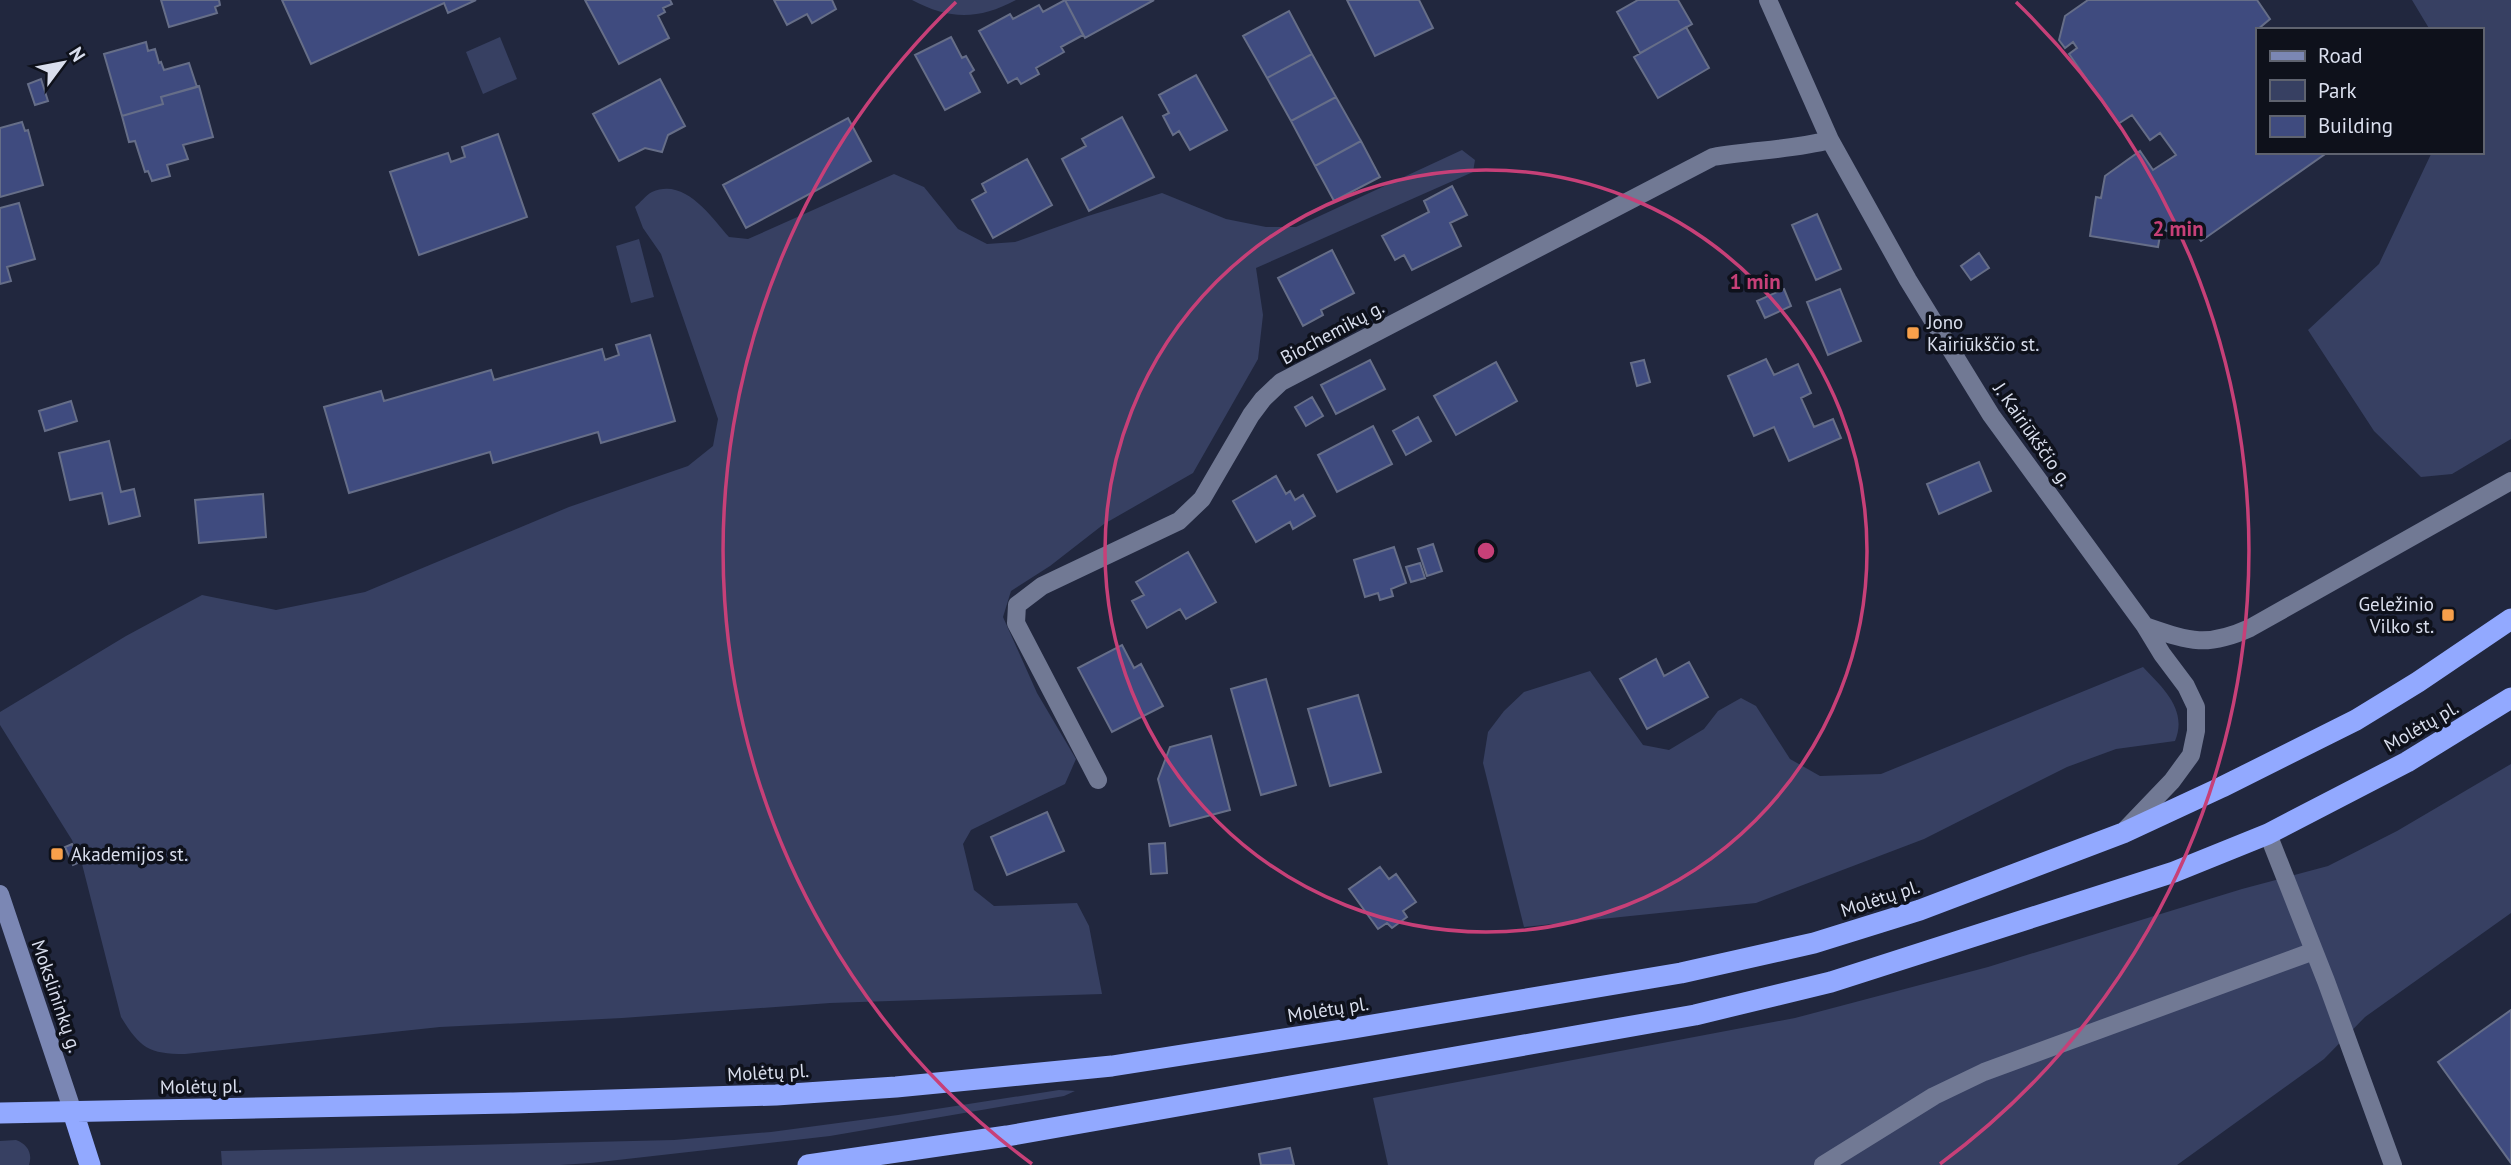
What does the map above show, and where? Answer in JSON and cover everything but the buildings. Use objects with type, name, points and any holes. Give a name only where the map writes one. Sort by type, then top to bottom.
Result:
[{"type":"highway","name":"Molėtų pl.","points":[[0,1113],[776,1096],[1112,1066],[1681,972],[1814,943],[1920,910],[2123,832],[2222,787],[2356,720],[2511,619]]},
{"type":"highway","name":"Molėtų pl.","points":[[808,1165],[1007,1136],[1695,1015],[1831,982],[2174,872],[2268,834],[2407,762],[2511,698]]},
{"type":"highway","points":[[74,1112],[90,1165]]},
{"type":"street","name":"J. Kairiūkščio g.","points":[[1768,0],[1829,139],[1908,279],[1991,415],[2145,626],[2186,685],[2196,707],[2196,731],[2191,755],[2172,781],[2123,832]]},
{"type":"street","name":"Biochemikų g.","points":[[1098,780],[1016,623],[1017,604],[1042,586],[1179,521],[1202,499],[1251,415],[1280,382],[1713,157],[1750,150],[1801,148],[1829,139]]},
{"type":"street","points":[[2145,626],[2198,641],[2228,638],[2511,481]]},
{"type":"street","points":[[2268,834],[2393,1165]]},
{"type":"street","name":"Mokslininkų g.","points":[[0,894],[74,1112]]},
{"type":"street","points":[[1823,1165],[1934,1096],[1984,1072],[2314,951]]},
{"type":"green space","points":[[912,0],[1016,0],[989,11],[964,15],[939,11]]},
{"type":"green space","points":[[2412,0],[2511,0],[2511,439],[2452,474],[2421,477],[2374,431],[2308,330],[2379,264],[2431,154],[2483,154],[2483,28],[2429,28]]},
{"type":"green space","points":[[500,37],[517,79],[483,94],[466,52]]},
{"type":"green space","points":[[1462,150],[1475,160],[1473,172],[1256,268],[1263,315],[1258,359],[1193,473],[1104,524],[1050,566],[1011,591],[1003,617],[1037,693],[1076,759],[1065,784],[971,830],[963,844],[974,890],[994,906],[1077,903],[1089,926],[1102,994],[830,1003],[622,1018],[440,1027],[185,1054],[162,1053],[147,1047],[134,1036],[121,1017],[82,864],[72,840],[0,725],[0,712],[126,636],[202,595],[276,610],[365,592],[569,507],[688,466],[713,446],[718,419],[661,254],[643,228],[635,207],[650,193],[664,189],[686,194],[705,210],[729,237],[748,239],[894,174],[924,187],[958,229],[987,244],[1015,242],[1162,193],[1226,219],[1266,227],[1296,227]]},
{"type":"green space","points":[[639,239],[654,297],[631,303],[616,246]]},
{"type":"green space","points":[[2143,667],[2165,691],[2176,710],[2178,730],[2175,741],[2116,749],[2067,767],[1924,839],[1756,903],[1524,927],[1483,763],[1488,732],[1504,711],[1524,692],[1590,671],[1643,745],[1669,750],[1704,729],[1718,711],[1741,698],[1756,706],[1790,759],[1820,776],[1881,774]]},
{"type":"green space","points":[[2511,764],[2511,913],[2365,1017],[2324,1059],[2177,1165],[1388,1165],[1373,1098],[1795,1018],[1988,967],[2242,889],[2328,866],[2397,831]]},
{"type":"green space","points":[[1059,1090],[1075,1091],[1064,1096],[830,1136],[591,1163],[222,1165],[221,1151],[674,1140],[771,1132]]},
{"type":"green space","points":[[16,1140],[28,1149],[29,1165],[0,1165],[0,1141]]},
{"type":"place","name":"Jono Kairiūkščio st.","points":[[1913,333]]},
{"type":"place","name":"Geležinio Vilko st.","points":[[2448,615]]},
{"type":"place","name":"Akademijos st.","points":[[57,854]]}]
